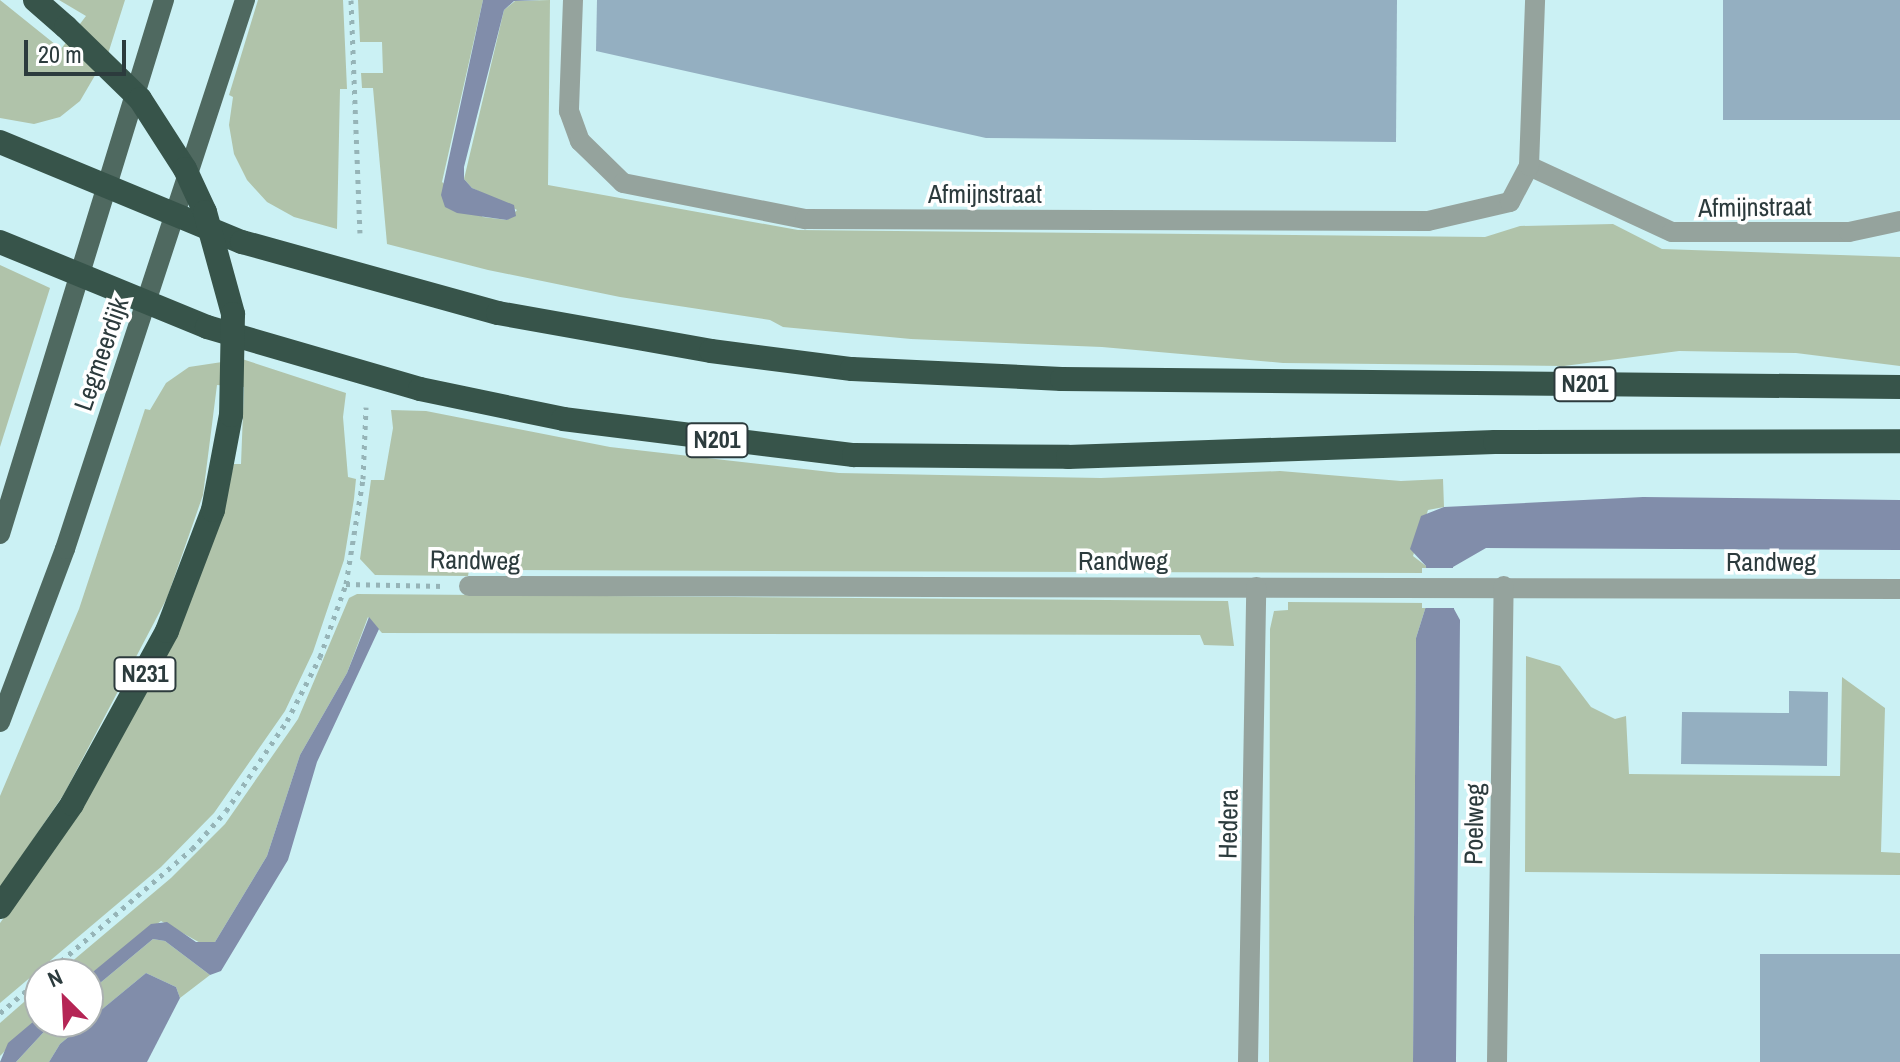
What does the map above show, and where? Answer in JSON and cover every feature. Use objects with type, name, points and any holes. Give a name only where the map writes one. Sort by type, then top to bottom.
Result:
[{"type":"highway","name":"N231","points":[[0,907],[72,804],[167,631],[213,510],[231,415],[233,314],[205,212],[185,169],[140,99],[35,0]]},
{"type":"highway","name":"N201","points":[[0,142],[103,188],[242,242],[498,313],[711,351],[852,369],[1269,383],[1900,387]]},
{"type":"highway","name":"N201","points":[[0,242],[146,305],[420,389],[563,419],[854,455],[1068,457],[1495,442],[1900,441]]},
{"type":"main road","name":"Legmeerdijk","points":[[0,534],[103,188],[164,0]]},
{"type":"main road","name":"Legmeerdijk","points":[[0,722],[65,549],[245,0]]},
{"type":"street","name":"Afmijnstraat","points":[[573,0],[569,111],[580,141],[596,162],[623,183],[805,219],[1428,221],[1510,202],[1529,166],[1535,0]]},
{"type":"street","name":"Afmijnstraat","points":[[1529,166],[1672,232],[1849,232],[1900,221]]},
{"type":"street","name":"Randweg","points":[[469,586],[1900,589]]},
{"type":"street","name":"Poelweg","points":[[1497,1062],[1504,586]]},
{"type":"street","name":"Hedera","points":[[1248,1062],[1256,587]]},
{"type":"path","points":[[351,0],[360,233]]},
{"type":"path","points":[[65,958],[160,878],[226,811],[287,721],[320,657],[346,584],[363,479],[366,407]]},
{"type":"path","name":"Randweg","points":[[346,584],[469,586]]},
{"type":"path","points":[[0,1013],[24,993]]},
{"type":"green space","points":[[0,0],[61,49],[86,16],[59,0],[125,0],[102,73],[97,72],[80,101],[60,117],[34,124],[0,118]]},
{"type":"green space","points":[[258,0],[343,0],[347,89],[340,89],[337,229],[294,217],[267,202],[247,180],[234,154],[229,125],[233,97],[229,95]]},
{"type":"green space","points":[[358,0],[483,0],[442,182],[483,217],[507,220],[517,210],[472,188],[464,179],[504,10],[515,1],[550,0],[548,185],[798,230],[1485,237],[1520,226],[1613,224],[1662,249],[1900,257],[1900,366],[1796,353],[1679,351],[1564,366],[1283,363],[1102,347],[911,339],[783,327],[770,320],[620,297],[488,270],[387,244],[373,88],[362,88],[361,73],[383,73],[382,42],[360,42]]},
{"type":"green space","points":[[0,265],[50,288],[0,447]]},
{"type":"green space","points":[[242,359],[346,393],[343,417],[348,477],[356,479],[344,560],[313,652],[285,711],[214,813],[161,867],[53,958],[24,958],[24,983],[0,1003],[0,923],[30,882],[221,514],[234,464],[241,464],[244,387],[217,385],[203,495],[167,598],[64,794],[0,888],[0,796],[79,609],[145,409],[150,410],[166,383],[189,367]]},
{"type":"green space","points":[[391,410],[426,411],[610,447],[839,473],[1101,478],[1280,471],[1401,481],[1443,479],[1444,507],[1428,510],[1413,556],[1426,566],[1426,573],[469,570],[468,576],[375,575],[360,559],[371,480],[384,480],[393,428]]},
{"type":"green space","points":[[357,594],[1228,601],[1234,646],[1204,645],[1200,635],[382,633],[368,617],[347,673],[300,755],[267,856],[215,942],[204,945],[161,921],[104,964],[104,958],[76,958],[171,878],[225,824],[298,719],[349,598]]},
{"type":"green space","points":[[1288,602],[1427,603],[1416,638],[1413,1062],[1269,1062],[1270,629],[1274,611],[1288,610]]},
{"type":"green space","points":[[1526,656],[1560,666],[1591,707],[1615,719],[1626,716],[1629,774],[1840,776],[1842,677],[1885,708],[1881,852],[1900,853],[1900,875],[1525,872]]},
{"type":"green space","points":[[153,939],[165,941],[210,975],[180,998],[176,987],[146,973],[104,1008],[104,980]]},
{"type":"green space","points":[[24,1002],[24,1032],[0,1056],[0,1023]]},
{"type":"green space","points":[[38,1038],[67,1038],[49,1062],[16,1062]]},
{"type":"water","points":[[483,0],[540,0],[514,1],[504,10],[464,167],[464,179],[472,188],[514,205],[516,216],[507,220],[457,213],[445,207],[441,195]]},
{"type":"water","points":[[1643,497],[1900,500],[1900,550],[1486,548],[1453,567],[1454,609],[1460,620],[1456,1062],[1413,1062],[1416,638],[1427,603],[1426,566],[1410,549],[1421,516],[1444,507]]},
{"type":"water","points":[[369,617],[379,629],[317,762],[288,860],[221,971],[210,975],[165,941],[153,939],[104,980],[104,963],[151,924],[167,922],[196,942],[215,942],[267,856],[300,755],[347,673]]},
{"type":"water","points":[[146,973],[176,987],[180,998],[147,1062],[49,1062],[67,1038],[104,1038],[104,1008]]},
{"type":"water","points":[[24,1030],[24,1038],[38,1038],[16,1062],[0,1062],[8,1043]]},
{"type":"pier","points":[[1422,568],[1458,568],[1458,608],[1422,608]]},
{"type":"building","points":[[597,0],[1397,0],[1396,142],[986,138],[596,51]]},
{"type":"building","points":[[1723,0],[1900,0],[1900,120],[1723,120]]},
{"type":"building","points":[[1789,691],[1828,692],[1827,766],[1681,764],[1682,712],[1789,713]]},
{"type":"building","points":[[1760,954],[1900,954],[1900,1062],[1760,1062]]}]
